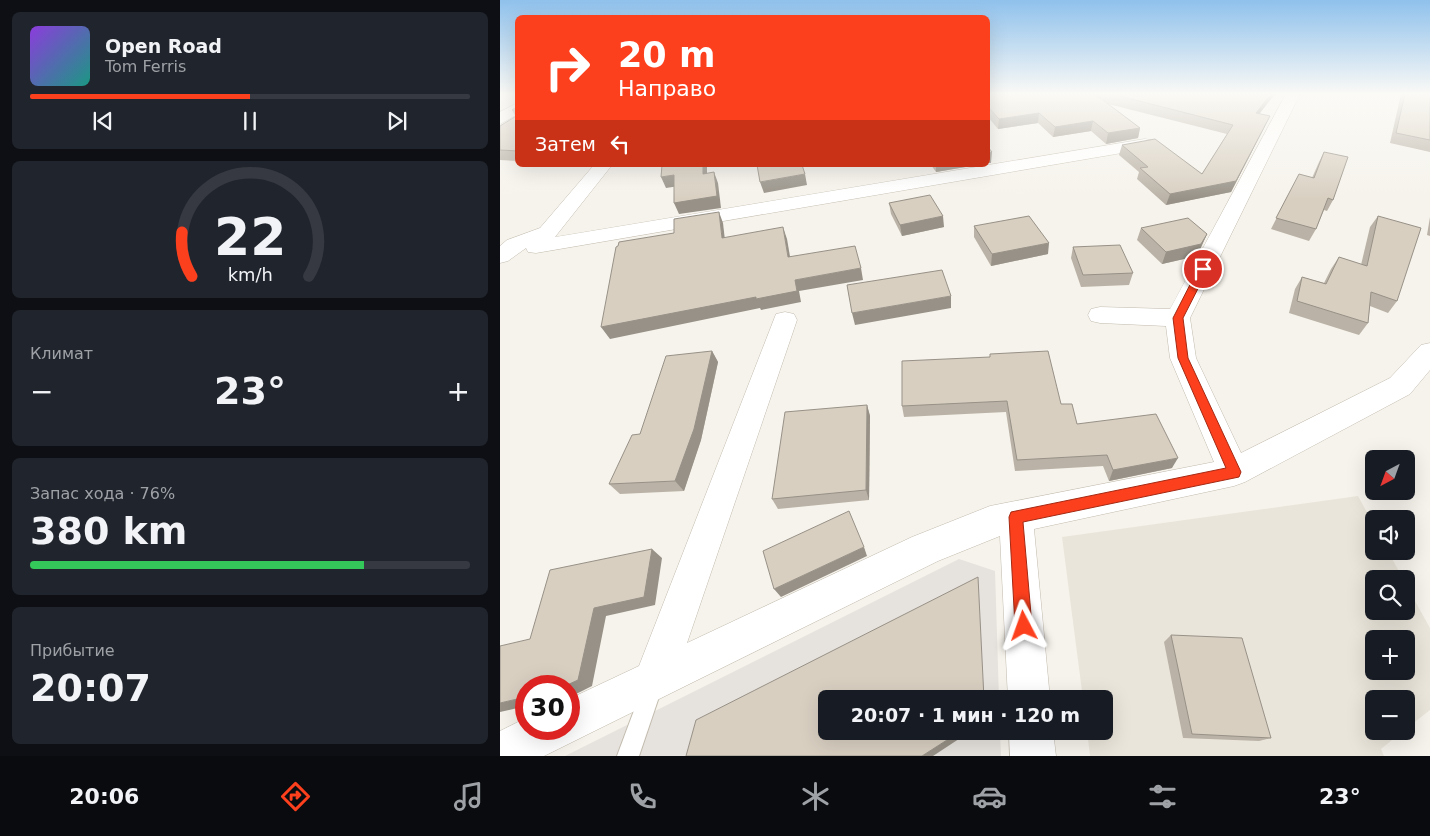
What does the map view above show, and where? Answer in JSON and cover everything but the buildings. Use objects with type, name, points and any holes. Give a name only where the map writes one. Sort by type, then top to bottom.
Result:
[{"type":"street","points":[[1234,472],[1183,358],[1178,318],[1275,129]]},
{"type":"street","points":[[601,167],[536,247],[1145,144]]},
{"type":"street","points":[[500,256],[515,245],[547,233]]},
{"type":"street","points":[[1100,315],[1178,318]]},
{"type":"street","points":[[654,680],[786,320]]},
{"type":"street","points":[[580,716],[924,549],[990,522],[1234,472],[1400,386],[1430,352]]},
{"type":"street","points":[[1016,517],[1028,690]]},
{"type":"street","points":[[500,754],[529,740]]},
{"type":"street","points":[[1032,740],[1033,756]]},
{"type":"lane","points":[[628,756],[654,680]]},
{"type":"shaded area","points":[[1358,496],[1366,510],[1365,560],[1393,560],[1398,570],[1365,570],[1365,620],[1415,620],[1415,601],[1430,628],[1430,710],[1415,722],[1415,690],[1365,690],[1365,740],[1392,740],[1381,749],[1384,756],[1090,756],[1088,740],[1113,740],[1113,690],[1082,690],[1062,537]]},
{"type":"shaded area","points":[[959,559],[995,571],[999,690],[818,690],[818,740],[1000,740],[1001,756],[565,756]]},
{"type":"route","points":[[1024,626],[1016,517],[1234,472],[1183,358],[1178,318],[1203,269]]}]
